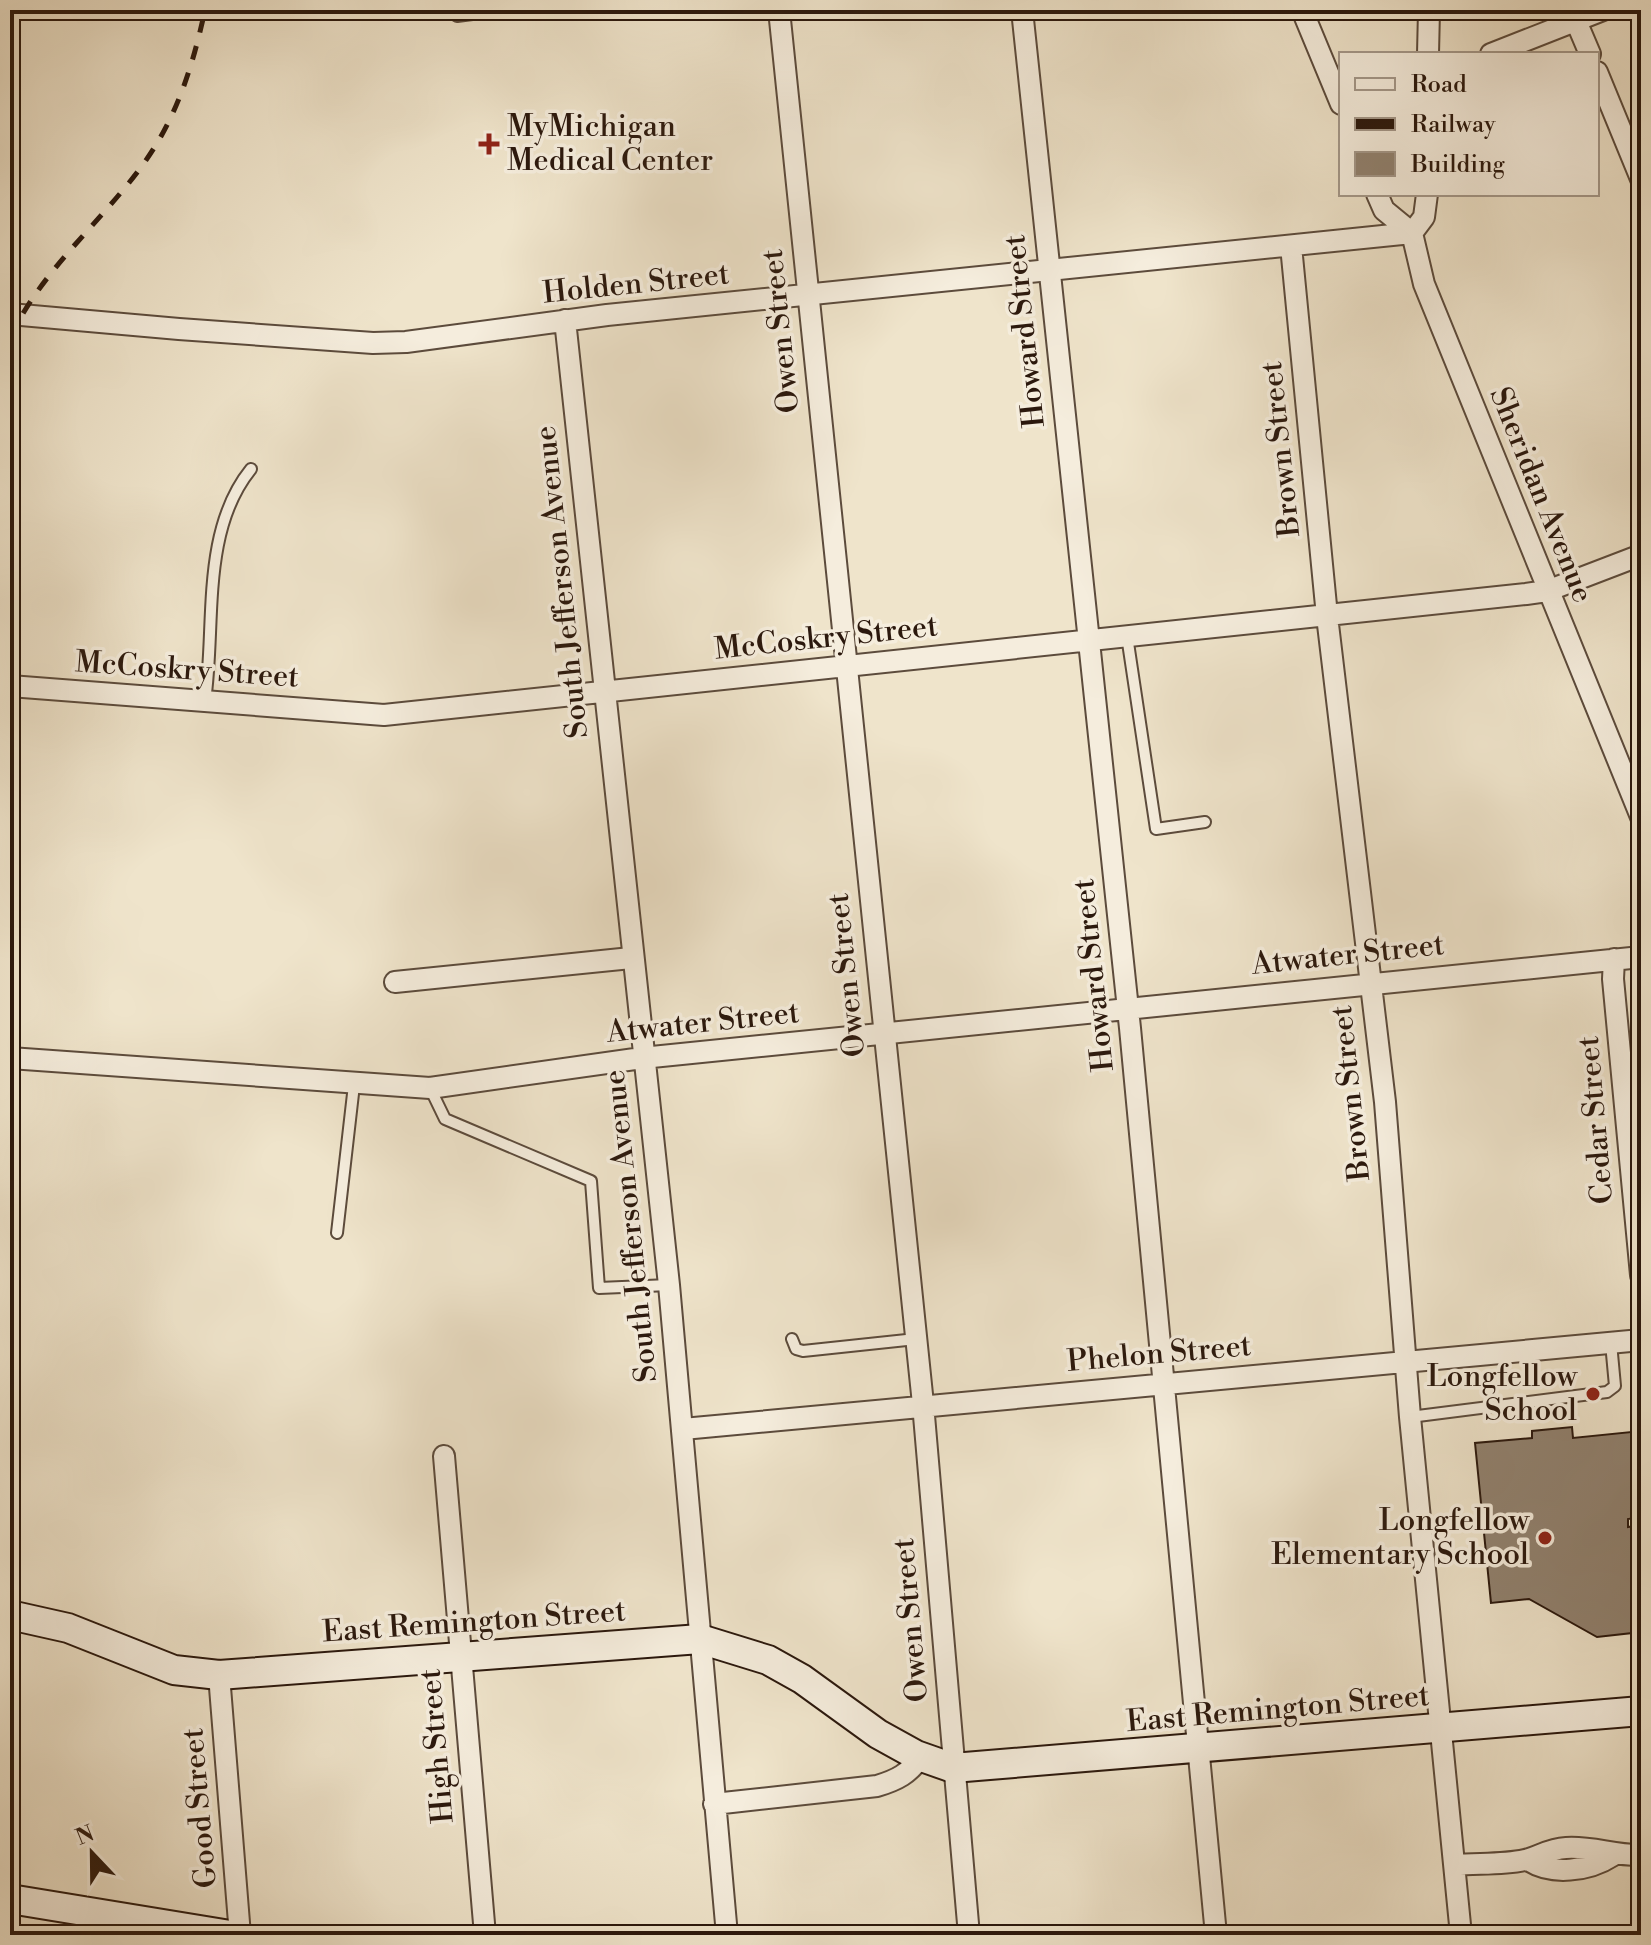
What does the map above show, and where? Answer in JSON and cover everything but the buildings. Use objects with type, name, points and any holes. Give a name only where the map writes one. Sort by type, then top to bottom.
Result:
[{"type":"main road","name":"East Remington Street","points":[[10,1615],[68,1628],[174,1670],[219,1675],[700,1639],[768,1660],[802,1679],[878,1734],[953,1768],[1441,1730],[1641,1711]]},
{"type":"main road","points":[[10,1899],[230,1935]]},
{"type":"street","name":"Owen Street","points":[[779,10],[923,1404],[969,1935]]},
{"type":"street","name":"Howard Street","points":[[1022,10],[1128,1008],[1216,1935]]},
{"type":"street","points":[[1302,10],[1339,99]]},
{"type":"street","points":[[1428,52],[1429,10]]},
{"type":"street","points":[[1496,52],[1603,10]]},
{"type":"street","points":[[1576,21],[1589,52]]},
{"type":"street","points":[[1599,77],[1641,179]]},
{"type":"street","points":[[1378,196],[1384,210],[1412,233],[1424,217],[1427,196]]},
{"type":"street","name":"Holden Street","points":[[10,314],[373,343],[492,332],[565,320],[1412,233]]},
{"type":"street","name":"Sheridan Avenue","points":[[1412,233],[1424,284],[1641,817]]},
{"type":"street","name":"Brown Street","points":[[1291,246],[1327,616],[1385,1102],[1410,1417],[1461,1935]]},
{"type":"street","name":"South Jefferson Avenue","points":[[565,320],[631,958],[669,1285],[727,1935]]},
{"type":"street","name":"McCoskry Street","points":[[10,686],[384,715],[1547,591],[1641,555]]},
{"type":"street","name":"Atwater Street","points":[[10,1058],[354,1085],[430,1088],[642,1058],[884,1036],[1128,1008],[1641,957]]},
{"type":"street","points":[[395,982],[631,958]]},
{"type":"street","name":"Cedar Street","points":[[1614,959],[1613,979],[1641,1275]]},
{"type":"street","name":"Phelon Street","points":[[683,1429],[923,1404],[1641,1340]]},
{"type":"street","name":"High Street","points":[[444,1456],[485,1935]]},
{"type":"street","name":"Good Street","points":[[219,1675],[240,1935]]},
{"type":"street","points":[[714,1804],[877,1786],[898,1779],[912,1769],[921,1756]]},
{"type":"street","points":[[1455,1865],[1528,1860],[1538,1852],[1568,1848],[1600,1850],[1612,1856],[1641,1855]]},
{"type":"lane","points":[[457,16],[503,10]]},
{"type":"lane","points":[[205,701],[212,652],[215,567],[221,535],[236,488],[251,469]]},
{"type":"lane","points":[[1127,636],[1156,829],[1205,822]]},
{"type":"lane","points":[[337,1233],[354,1085]]},
{"type":"lane","points":[[430,1088],[445,1119],[591,1181],[599,1288],[669,1285]]},
{"type":"lane","points":[[792,1339],[796,1349],[803,1351],[916,1339]]},
{"type":"lane","points":[[1410,1417],[1607,1392],[1615,1386],[1611,1343]]},
{"type":"railway","points":[[10,338],[38,290],[127,185],[156,145],[182,90],[205,10]]},
{"type":"place","name":"MyMichigan Medical Center","points":[[489,144]]},
{"type":"place","name":"Longfellow School","points":[[1593,1394]]},
{"type":"place","name":"Longfellow Elementary School","points":[[1545,1538]]}]
